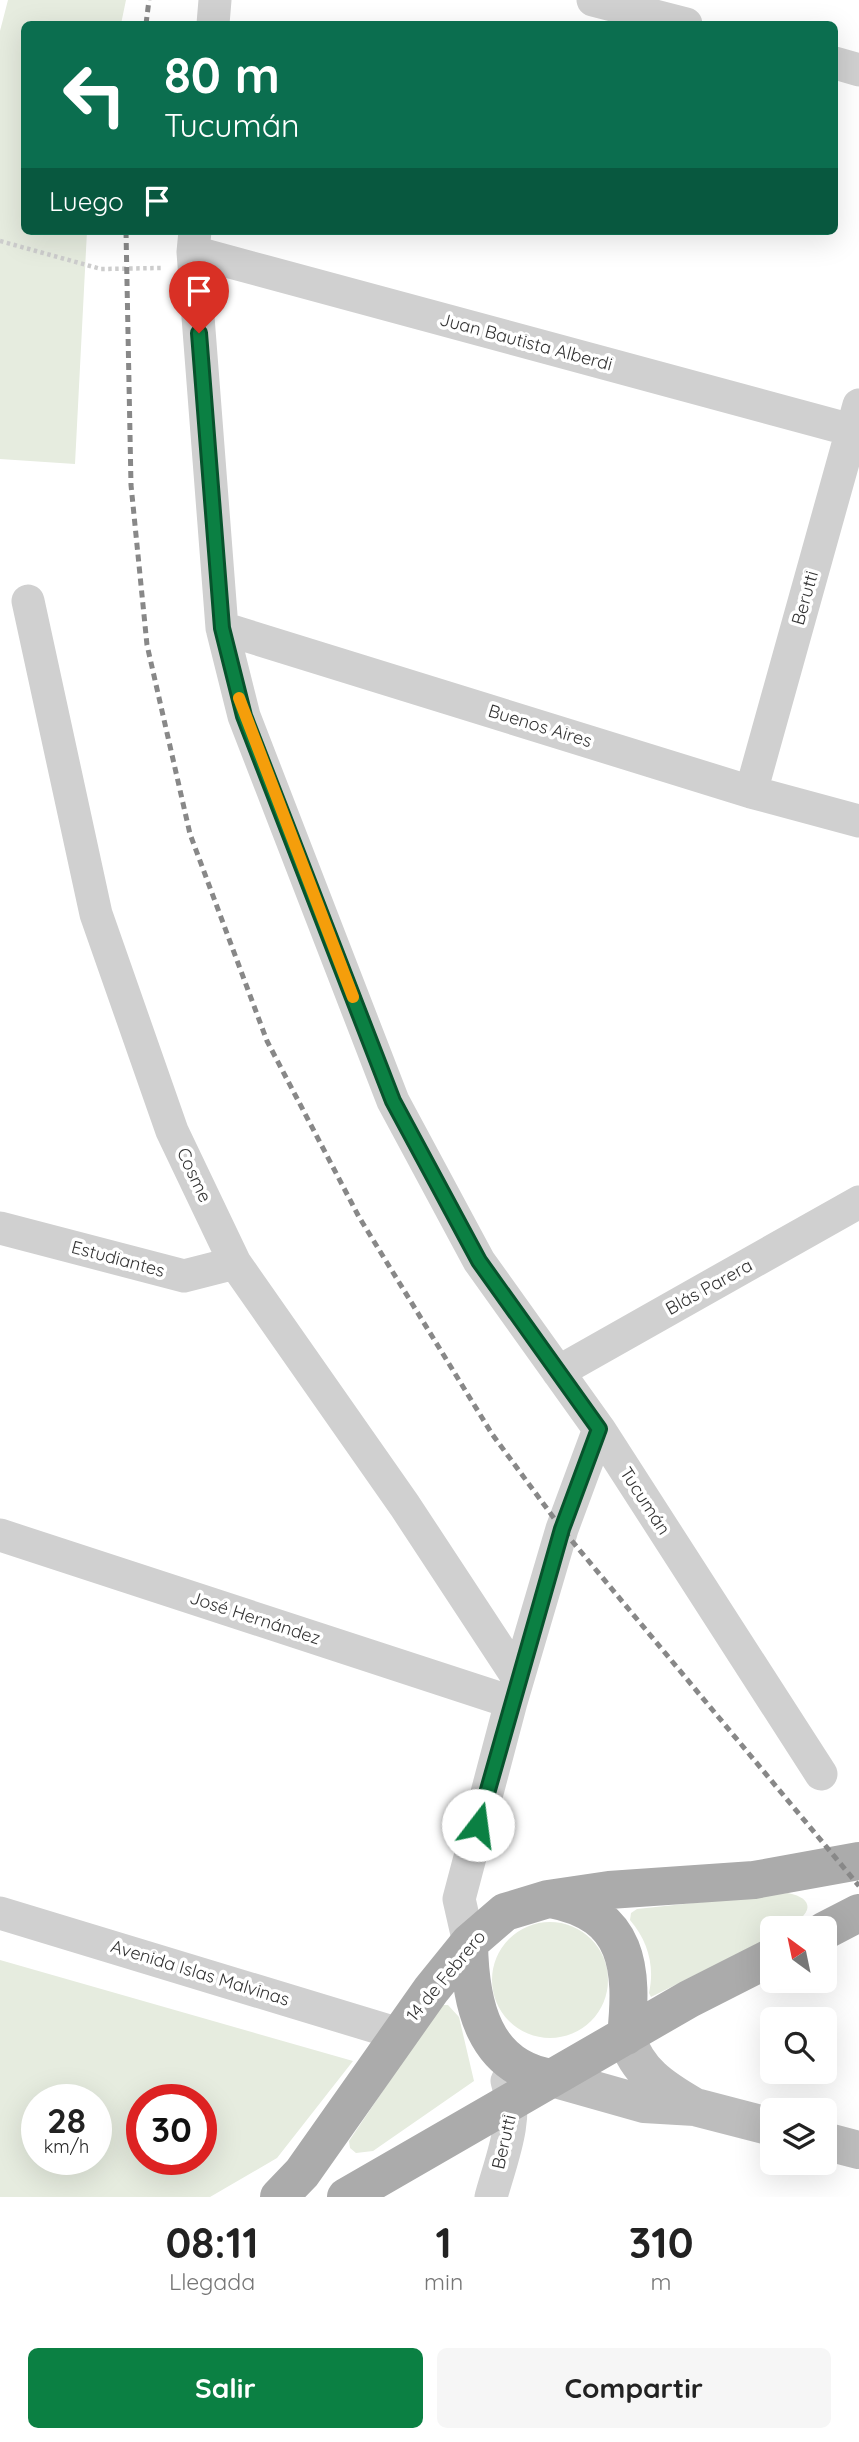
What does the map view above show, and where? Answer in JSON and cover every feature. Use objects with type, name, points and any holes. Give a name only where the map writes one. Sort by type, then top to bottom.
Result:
[{"type":"main road","name":"14 de Febrero","points":[[279,2197],[302,2173],[399,2034],[469,1943],[505,1912],[548,1899],[609,1890],[754,1880],[859,1861]]},
{"type":"main road","points":[[548,1899],[576,1904],[591,1913],[621,1948],[629,1968],[626,2036]]},
{"type":"main road","points":[[837,1924],[859,1913]]},
{"type":"main road","points":[[469,1943],[473,1997],[479,2017],[495,2047],[519,2070],[552,2078]]},
{"type":"main road","points":[[346,2197],[689,1999],[760,1963]]},
{"type":"street","points":[[213,21],[215,0]]},
{"type":"street","points":[[593,0],[674,21]]},
{"type":"street","points":[[838,65],[859,70]]},
{"type":"street","name":"Juan Bautista Alberdi","points":[[194,242],[857,422]]},
{"type":"street","name":"Tucumán","points":[[194,242],[222,628],[244,716],[393,1101],[479,1261],[599,1429],[821,1774]]},
{"type":"street","name":"Berutti","points":[[751,792],[857,422]]},
{"type":"street","name":"Cosme","points":[[28,601],[96,914],[172,1130],[235,1263],[405,1506],[514,1690]]},
{"type":"street","name":"Buenos Aires","points":[[222,628],[751,792],[859,821]]},
{"type":"street","name":"Blás Parera","points":[[558,1372],[859,1202]]},
{"type":"street","name":"Estudiantes","points":[[0,1228],[184,1276],[235,1263]]},
{"type":"street","points":[[469,1943],[459,1899],[514,1690],[562,1529],[599,1429]]},
{"type":"street","name":"José Hernández","points":[[0,1535],[514,1690]]},
{"type":"street","name":"Avenida Islas Malvinas","points":[[0,1913],[399,2034]]},
{"type":"street","points":[[626,2036],[640,2068],[663,2089],[695,2107]]},
{"type":"street","name":"Berutti","points":[[491,2197],[507,2140],[513,2100],[495,2047]]},
{"type":"street","points":[[552,2078],[644,2104],[695,2107],[760,2124]]},
{"type":"street","points":[[837,2144],[859,2150]]},
{"type":"path","points":[[0,241],[101,269],[165,268],[194,242]]},
{"type":"shaded area","points":[[8,0],[126,0],[122,21],[21,21],[21,235],[87,235],[75,464],[0,459],[0,31]]},
{"type":"shaded area","points":[[788,1893],[800,1897],[806,1902],[807,1908],[803,1916],[760,1916],[760,1943],[651,1997],[651,1973],[646,1945],[630,1920],[631,1913],[637,1909]]},
{"type":"shaded area","points":[[550,1922],[572,1926],[591,1939],[604,1958],[608,1980],[604,2002],[591,2021],[572,2034],[550,2038],[528,2034],[509,2021],[496,2002],[492,1980],[496,1958],[509,1939],[528,1926]]},
{"type":"shaded area","points":[[0,1960],[353,2061],[277,2158],[210,2197],[0,2197]]},
{"type":"shaded area","points":[[441,2005],[448,2005],[459,2017],[474,2081],[373,2151],[356,2153],[350,2148],[349,2141]]},
{"type":"railway","points":[[146,21],[149,0]]},
{"type":"railway","points":[[126,235],[131,485],[147,645],[190,834],[267,1041],[359,1217],[492,1434],[562,1529],[859,1886]]},
{"type":"slow traffic","points":[[239,698],[353,997]]},
{"type":"route","points":[[199,333],[222,628],[244,716],[393,1101],[479,1261],[599,1429],[562,1529],[478,1825]]}]
